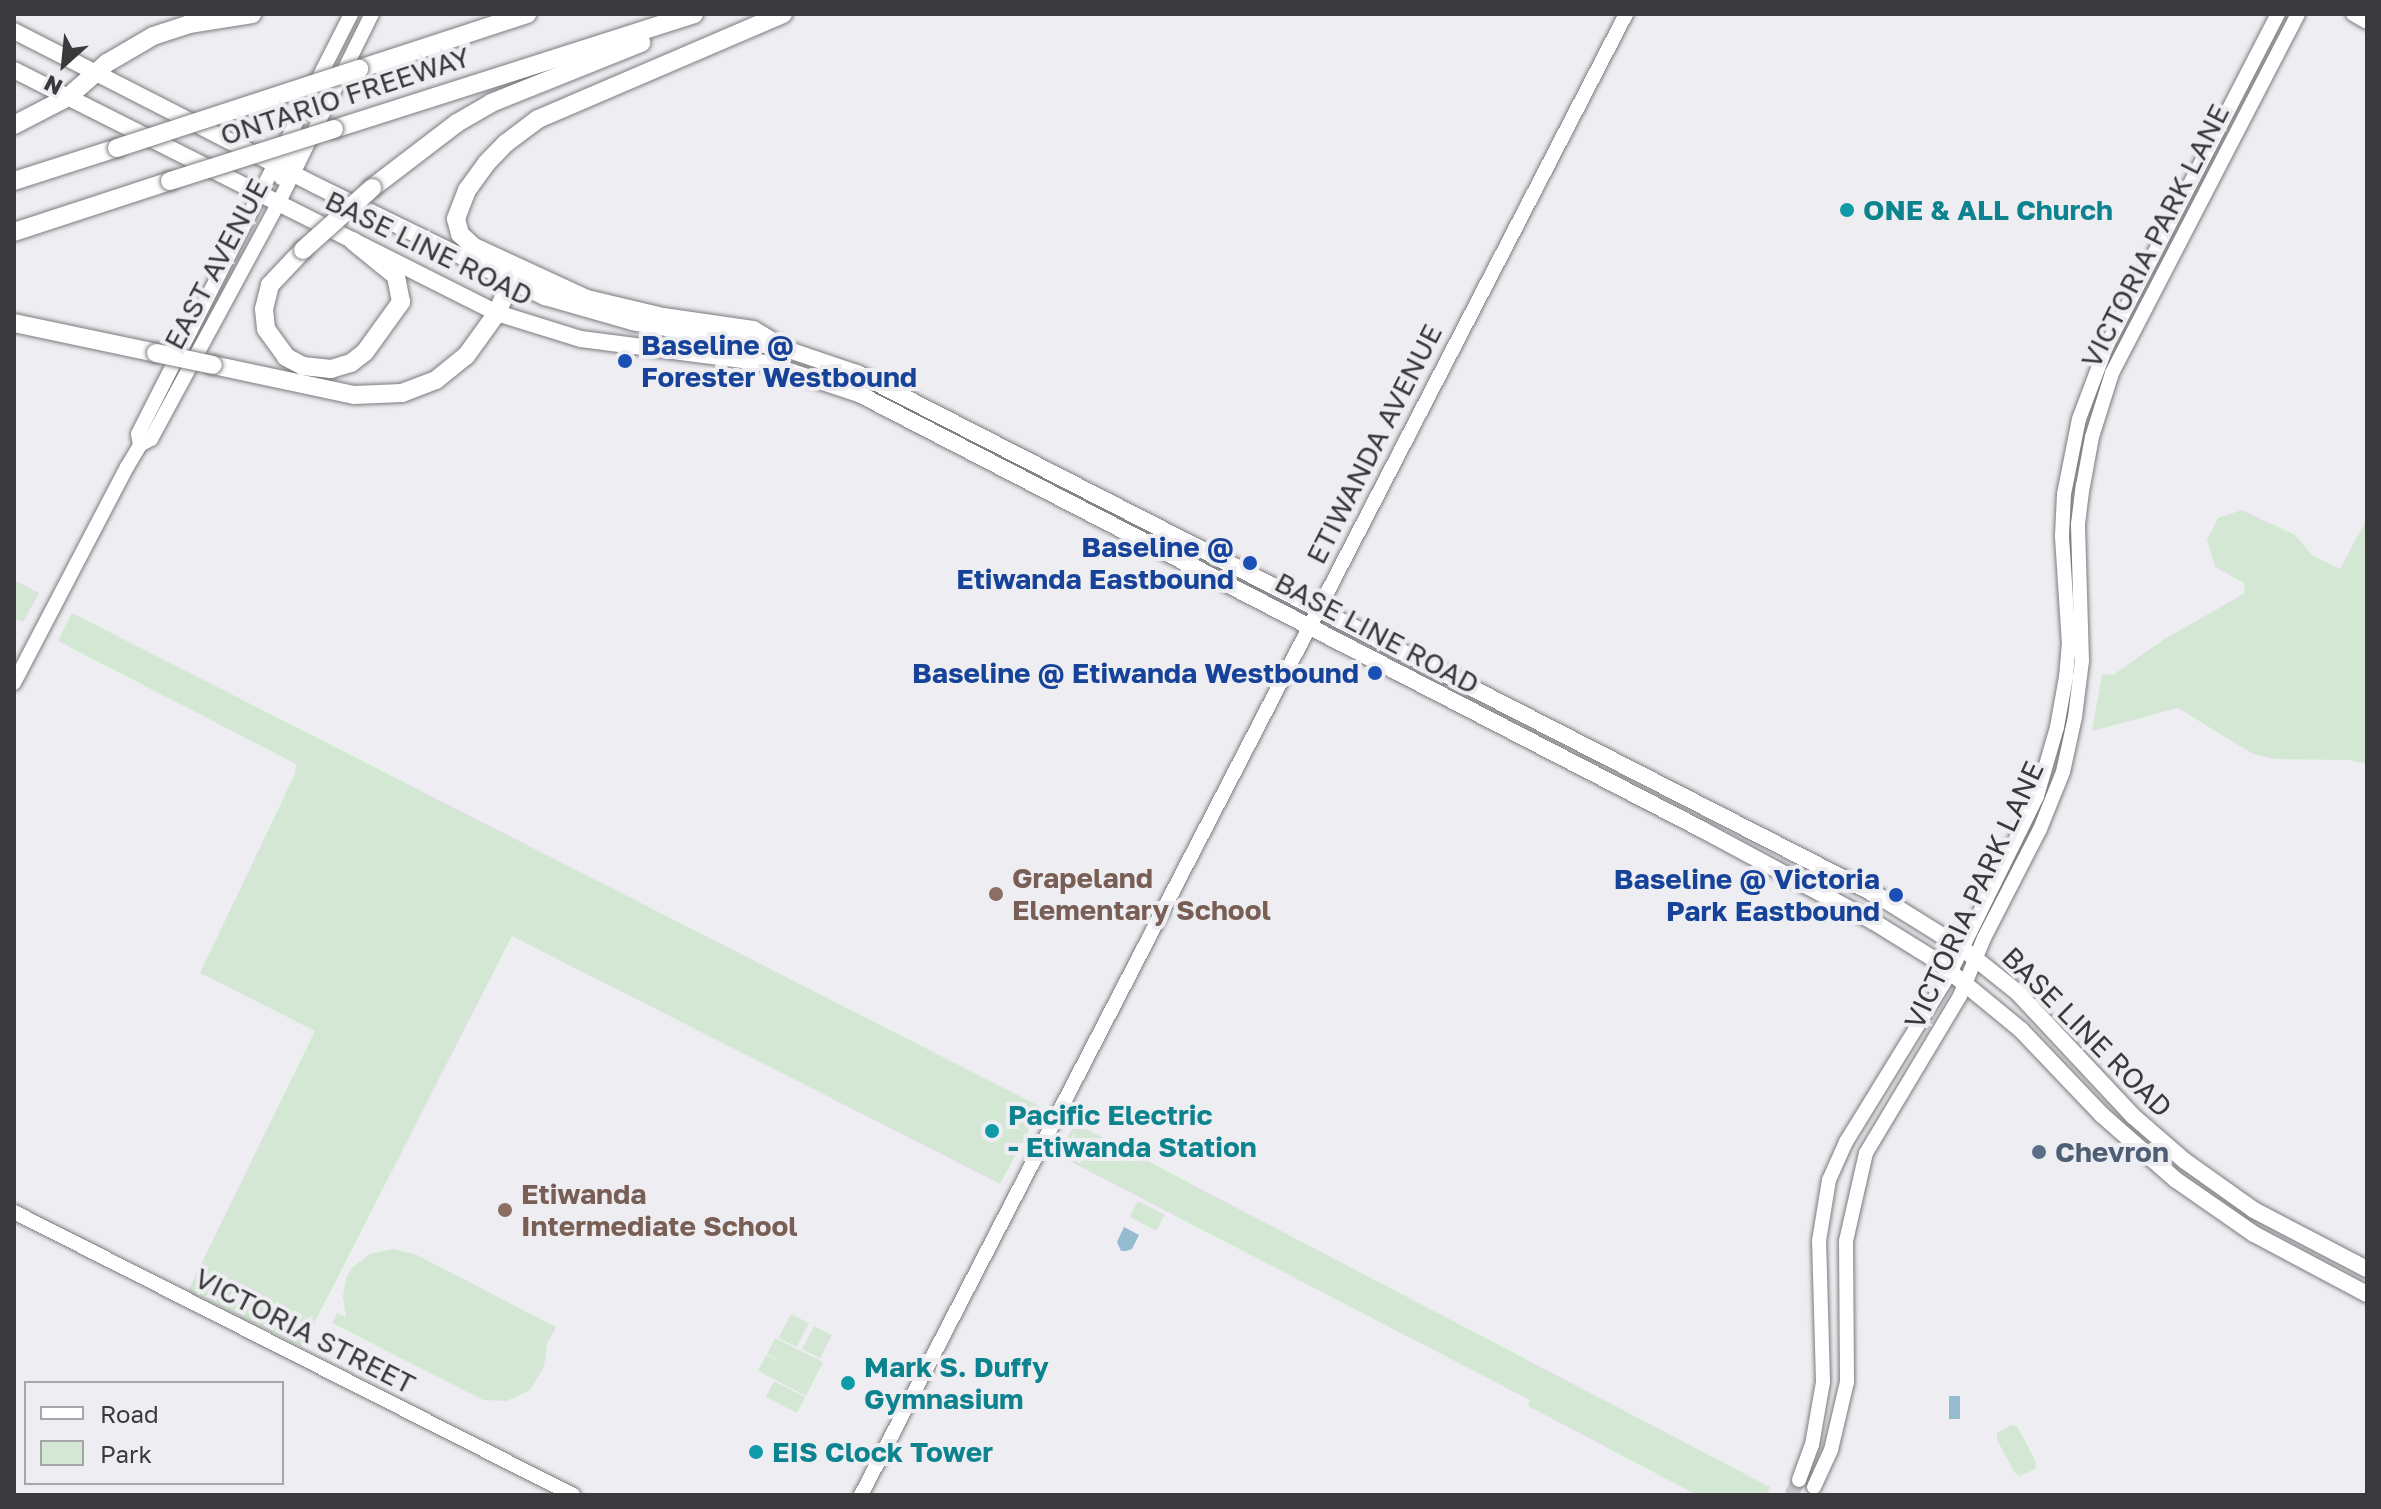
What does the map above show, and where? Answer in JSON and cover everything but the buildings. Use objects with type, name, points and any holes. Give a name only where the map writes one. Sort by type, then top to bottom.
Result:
[{"type":"highway","points":[[14,125],[68,97],[134,44],[189,24],[252,14]]},
{"type":"highway","name":"ONTARIO FREEWAY","points":[[14,181],[527,14]]},
{"type":"highway","name":"ONTARIO FREEWAY","points":[[14,232],[694,14]]},
{"type":"highway","points":[[783,14],[538,119],[506,143],[486,164],[467,190],[456,219],[460,234],[474,247],[587,299],[663,317],[753,330],[783,348]]},
{"type":"highway","points":[[353,241],[396,276],[401,302],[365,352],[351,363],[331,369],[303,366],[286,357],[266,329],[264,309],[270,285],[303,250],[372,188],[457,123],[491,103],[647,41],[672,21]]},
{"type":"highway","points":[[14,323],[354,395],[402,393],[450,371],[479,341],[497,313],[510,282]]},
{"type":"main road","name":"EAST AVENUE","points":[[14,683],[140,445],[151,439],[284,169],[372,14]]},
{"type":"main road","name":"ETIWANDA AVENUE","points":[[861,1495],[1626,14]]},
{"type":"main road","name":"VICTORIA PARK LANE","points":[[1814,1487],[1831,1450],[1847,1382],[1846,1241],[1856,1186],[1866,1153],[1923,1063],[1966,982],[1969,953],[2037,796],[2060,714],[2069,645],[2062,536],[2064,494],[2083,407],[2106,347],[2278,14]]},
{"type":"main road","name":"VICTORIA PARK LANE","points":[[1799,1480],[1812,1445],[1822,1397],[1819,1241],[1829,1180],[1846,1142],[1951,971],[1969,953],[2040,829],[2063,772],[2082,661],[2079,515],[2092,437],[2112,373],[2298,14]]},
{"type":"main road","points":[[2353,14],[2367,22]]},
{"type":"main road","name":"EAST AVENUE","points":[[140,445],[138,434],[284,169],[350,16]]},
{"type":"main road","name":"BASE LINE ROAD","points":[[14,31],[510,282],[574,306],[632,322],[783,348],[837,364],[885,385],[1880,897],[1969,953],[2044,1017],[2133,1116],[2185,1161],[2254,1210],[2367,1269]]},
{"type":"main road","name":"BASE LINE ROAD","points":[[14,70],[497,313],[581,339],[765,363],[826,381],[929,430],[1834,900],[1903,939],[1966,982],[2021,1030],[2124,1136],[2176,1180],[2254,1234],[2367,1294]]},
{"type":"main road","name":"VICTORIA STREET","points":[[14,1212],[573,1495]]},
{"type":"green space","points":[[2242,510],[2295,535],[2312,555],[2340,569],[2367,518],[2367,764],[2349,760],[2275,759],[2253,754],[2178,708],[2092,731],[2102,674],[2113,675],[2163,640],[2245,593],[2244,583],[2215,567],[2207,540],[2218,518]]},
{"type":"green space","points":[[14,580],[39,593],[23,622],[14,618]]},
{"type":"green space","points":[[72,613],[1041,1107],[1000,1184],[512,936],[302,1347],[188,1291],[315,1031],[200,973],[295,774],[296,764],[58,641]]},
{"type":"green space","points":[[1075,1123],[1770,1487],[1766,1495],[1697,1495],[1528,1406],[1530,1400],[1058,1155]]},
{"type":"green space","points":[[1138,1201],[1165,1215],[1157,1231],[1130,1217]]},
{"type":"green space","points":[[393,1249],[417,1255],[556,1327],[547,1344],[544,1367],[530,1390],[507,1401],[483,1400],[332,1323],[337,1313],[346,1317],[343,1297],[346,1278],[352,1268],[370,1254]]},
{"type":"green space","points":[[791,1314],[809,1323],[797,1347],[779,1338]]},
{"type":"green space","points":[[814,1326],[832,1335],[820,1358],[802,1349]]},
{"type":"green space","points":[[775,1338],[823,1362],[806,1396],[758,1371],[766,1355],[783,1363],[767,1354]]},
{"type":"green space","points":[[774,1381],[805,1397],[797,1413],[766,1397]]},
{"type":"green space","points":[[2011,1425],[2017,1426],[2036,1462],[2035,1469],[2020,1476],[2015,1473],[1997,1440],[1997,1433]]},
{"type":"water","points":[[1124,1227],[1139,1235],[1132,1249],[1121,1251],[1117,1242]]},
{"type":"water","points":[[1949,1396],[1960,1396],[1960,1419],[1949,1419]]},
{"type":"tunnel","points":[[1791,1495],[1799,1480]]},
{"type":"place","name":"ONE & ALL Church","points":[[1847,210]]},
{"type":"place","name":"Baseline @ Forester Westbound","points":[[625,361]]},
{"type":"place","name":"Baseline @ Etiwanda Eastbound","points":[[1250,563]]},
{"type":"place","name":"Baseline @ Etiwanda Westbound","points":[[1375,673]]},
{"type":"place","name":"Grapeland Elementary School","points":[[996,894]]},
{"type":"place","name":"Baseline @ Victoria Park Eastbound","points":[[1896,895]]},
{"type":"place","name":"Pacific Electric - Etiwanda Station","points":[[992,1131]]},
{"type":"place","name":"Chevron","points":[[2039,1152]]},
{"type":"place","name":"Etiwanda Intermediate School","points":[[505,1210]]},
{"type":"place","name":"Mark S. Duffy Gymnasium","points":[[848,1383]]},
{"type":"place","name":"EIS Clock Tower","points":[[756,1452]]}]
